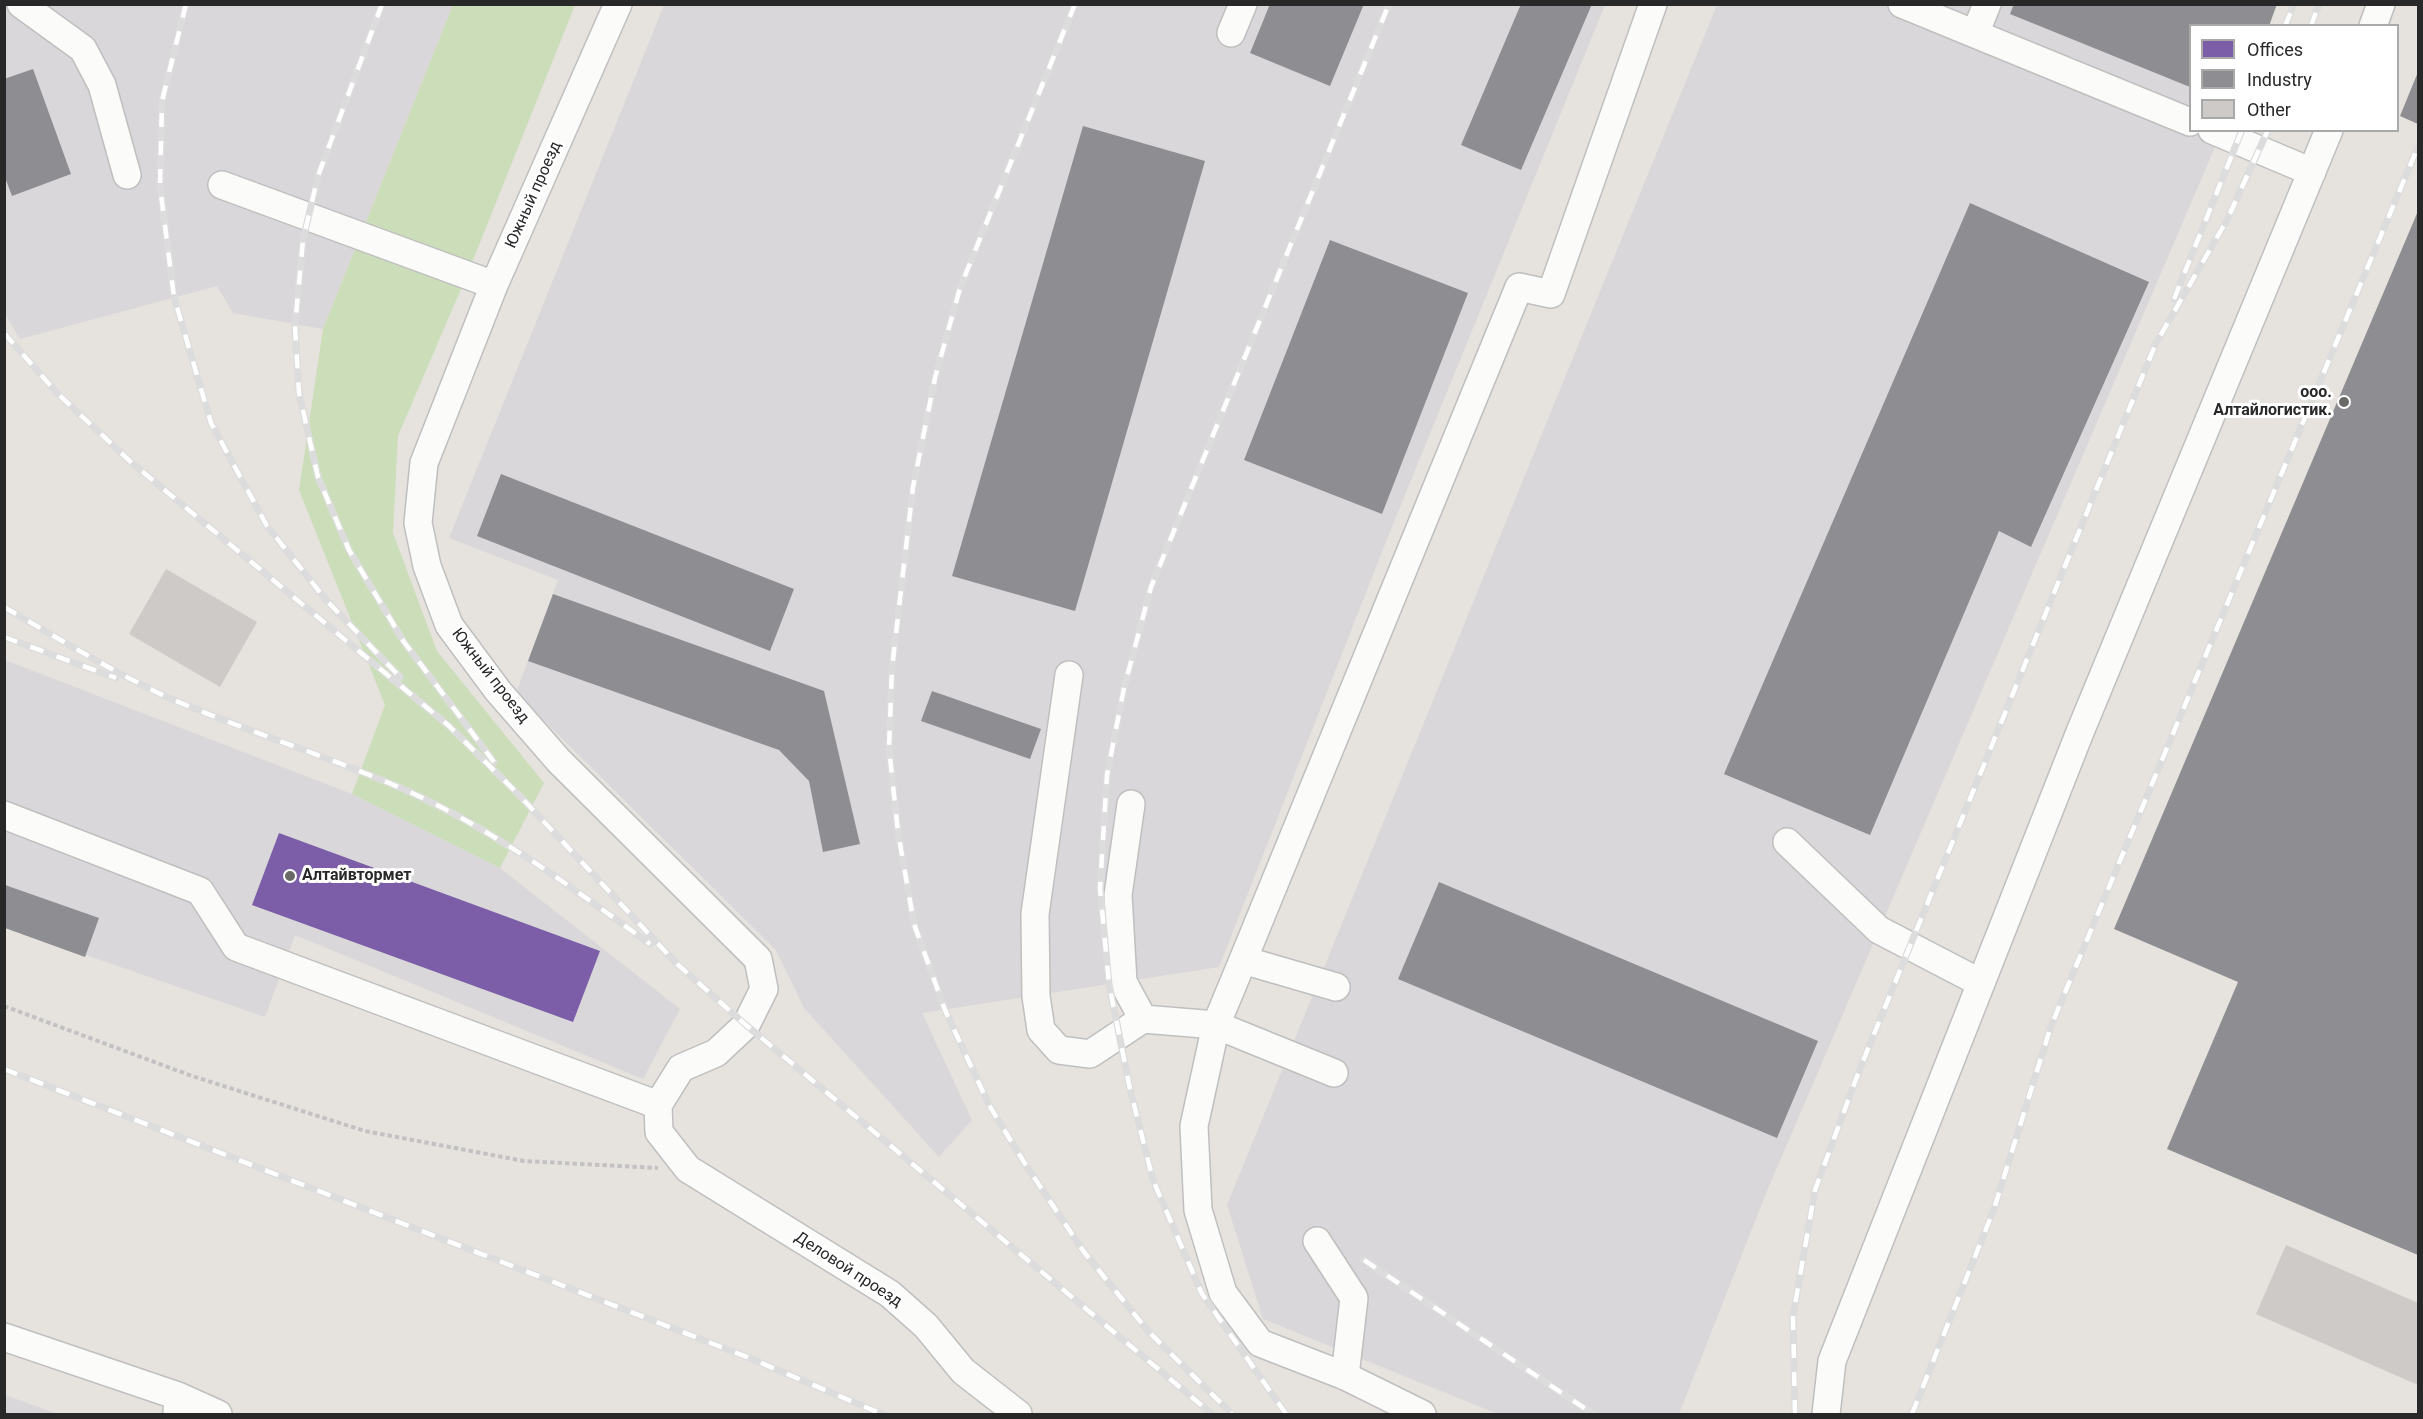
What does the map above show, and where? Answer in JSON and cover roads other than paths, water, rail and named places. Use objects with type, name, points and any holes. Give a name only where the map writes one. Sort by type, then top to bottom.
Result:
[{"type":"street","points":[[21,4],[83,49],[102,85],[127,175]]},
{"type":"street","name":"Южный проезд","points":[[618,4],[494,285],[424,463],[418,523],[427,566],[449,625],[498,691],[559,761],[758,959],[764,989],[746,1025],[716,1053],[681,1068],[658,1105]]},
{"type":"street","points":[[1232,33],[1243,4]]},
{"type":"street","points":[[1422,1414],[1344,1376],[1260,1343],[1224,1293],[1198,1210],[1194,1126],[1216,1024],[1519,287],[1551,294],[1653,4]]},
{"type":"street","points":[[1902,4],[2189,122]]},
{"type":"street","points":[[1976,34],[1987,4]]},
{"type":"street","points":[[2374,24],[2381,4]]},
{"type":"street","points":[[2217,132],[2312,172]]},
{"type":"street","points":[[1826,1414],[1832,1361],[2080,732],[2328,132]]},
{"type":"street","points":[[222,185],[494,285]]},
{"type":"street","points":[[1069,675],[1035,914],[1036,996],[1041,1030],[1059,1050],[1090,1054],[1143,1019],[1216,1024],[1334,1073]]},
{"type":"street","points":[[1131,804],[1118,895],[1123,982],[1143,1019]]},
{"type":"street","points":[[4,815],[200,891],[236,947],[658,1105]]},
{"type":"street","points":[[1787,842],[1879,930],[1981,983]]},
{"type":"street","points":[[1243,960],[1336,987]]},
{"type":"street","name":"Деловой проезд","points":[[658,1105],[659,1132],[688,1169],[890,1294],[926,1326],[963,1371],[1018,1414]]},
{"type":"street","points":[[1317,1242],[1354,1298],[1344,1376]]},
{"type":"street","points":[[4,1337],[178,1405],[218,1414]]},
{"type":"railway","points":[[186,4],[162,101],[160,186],[174,297],[211,423],[267,526],[327,601],[400,677]]},
{"type":"railway","points":[[382,4],[318,176],[303,240],[295,326],[299,393],[318,477],[349,550],[404,642],[494,762]]},
{"type":"railway","points":[[1075,4],[960,288],[935,378],[913,487],[892,668],[889,748],[898,832],[914,924],[945,1010],[989,1105],[1084,1252],[1148,1331],[1232,1414]]},
{"type":"railway","points":[[1286,1414],[1202,1294],[1153,1180],[1130,1089],[1109,984],[1100,888],[1107,775],[1124,688],[1151,587],[1389,4]]},
{"type":"railway","points":[[2286,24],[2294,4]]},
{"type":"railway","points":[[2312,24],[2319,4]]},
{"type":"railway","points":[[2174,299],[2241,132]]},
{"type":"railway","points":[[1795,1414],[1793,1316],[1815,1190],[1859,1071],[2156,343],[2227,220],[2267,132]]},
{"type":"railway","points":[[1912,1414],[1994,1209],[2051,1026],[2417,149]]},
{"type":"railway","points":[[4,333],[57,393],[132,463],[449,726],[519,795],[676,963],[746,1025],[1212,1414]]},
{"type":"railway","points":[[4,607],[105,665],[167,697],[382,780],[444,808],[534,862],[650,944]]},
{"type":"railway","points":[[4,637],[116,678]]},
{"type":"railway","points":[[4,1069],[747,1357],[882,1414]]},
{"type":"railway","points":[[1364,1260],[1593,1414]]},
{"type":"place","name":"ооо. Алтайлогистик.","points":[[2344,402]]},
{"type":"place","name":"Алтайвтормет","points":[[290,876]]}]
